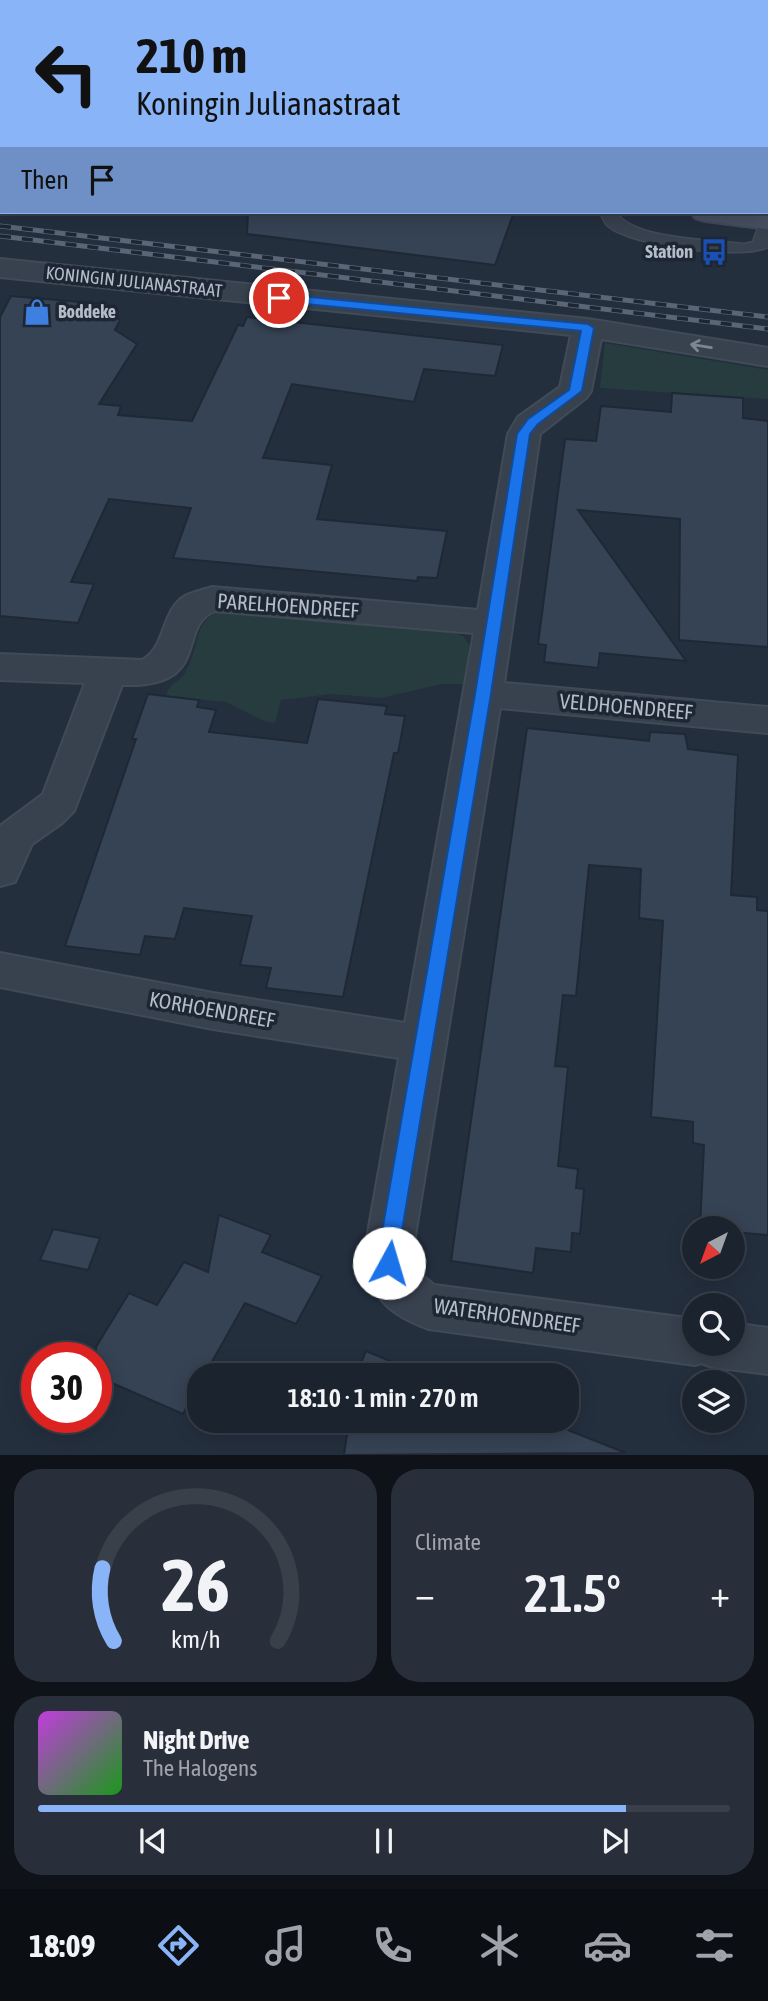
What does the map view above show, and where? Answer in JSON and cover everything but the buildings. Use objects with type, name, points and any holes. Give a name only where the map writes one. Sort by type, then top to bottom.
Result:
[{"type":"street","points":[[719,214],[768,221]]},
{"type":"street","name":"KONINGIN JULIANASTRAAT","points":[[0,268],[588,328],[768,357]]},
{"type":"street","name":"WATERHOENDREEF","points":[[588,328],[575,391],[533,422],[524,434],[388,1255],[394,1279],[405,1293],[429,1307],[682,1340]]},
{"type":"street","name":"PARELHOENDREEF","points":[[0,667],[142,674],[163,666],[171,655],[186,612],[196,603],[212,598],[492,623]]},
{"type":"street","points":[[0,871],[15,835],[48,813],[60,800],[108,673]]},
{"type":"street","name":"VELDHOENDREEF","points":[[483,694],[768,720]]},
{"type":"street","name":"KORHOENDREEF","points":[[0,970],[213,1011],[424,1044]]},
{"type":"street","points":[[745,1348],[768,1351]]},
{"type":"lane","points":[[609,214],[613,223],[630,233],[745,248],[761,245],[768,221]]},
{"type":"green space","points":[[605,343],[768,370],[768,399],[600,388]]},
{"type":"green space","points":[[233,610],[454,632],[464,637],[472,649],[466,684],[442,684],[381,698],[332,694],[281,700],[275,723],[264,721],[226,702],[166,696],[170,687],[186,671],[204,623],[220,612]]},
{"type":"railway","points":[[0,226],[768,317]]},
{"type":"railway","points":[[0,236],[768,329]]},
{"type":"place","name":"Station","points":[[714,252]]},
{"type":"place","name":"Boddeke","points":[[37,312]]},
{"type":"route","points":[[279,298],[588,328],[578,387],[568,398],[527,427],[524,434],[388,1255],[389,1263]]}]
